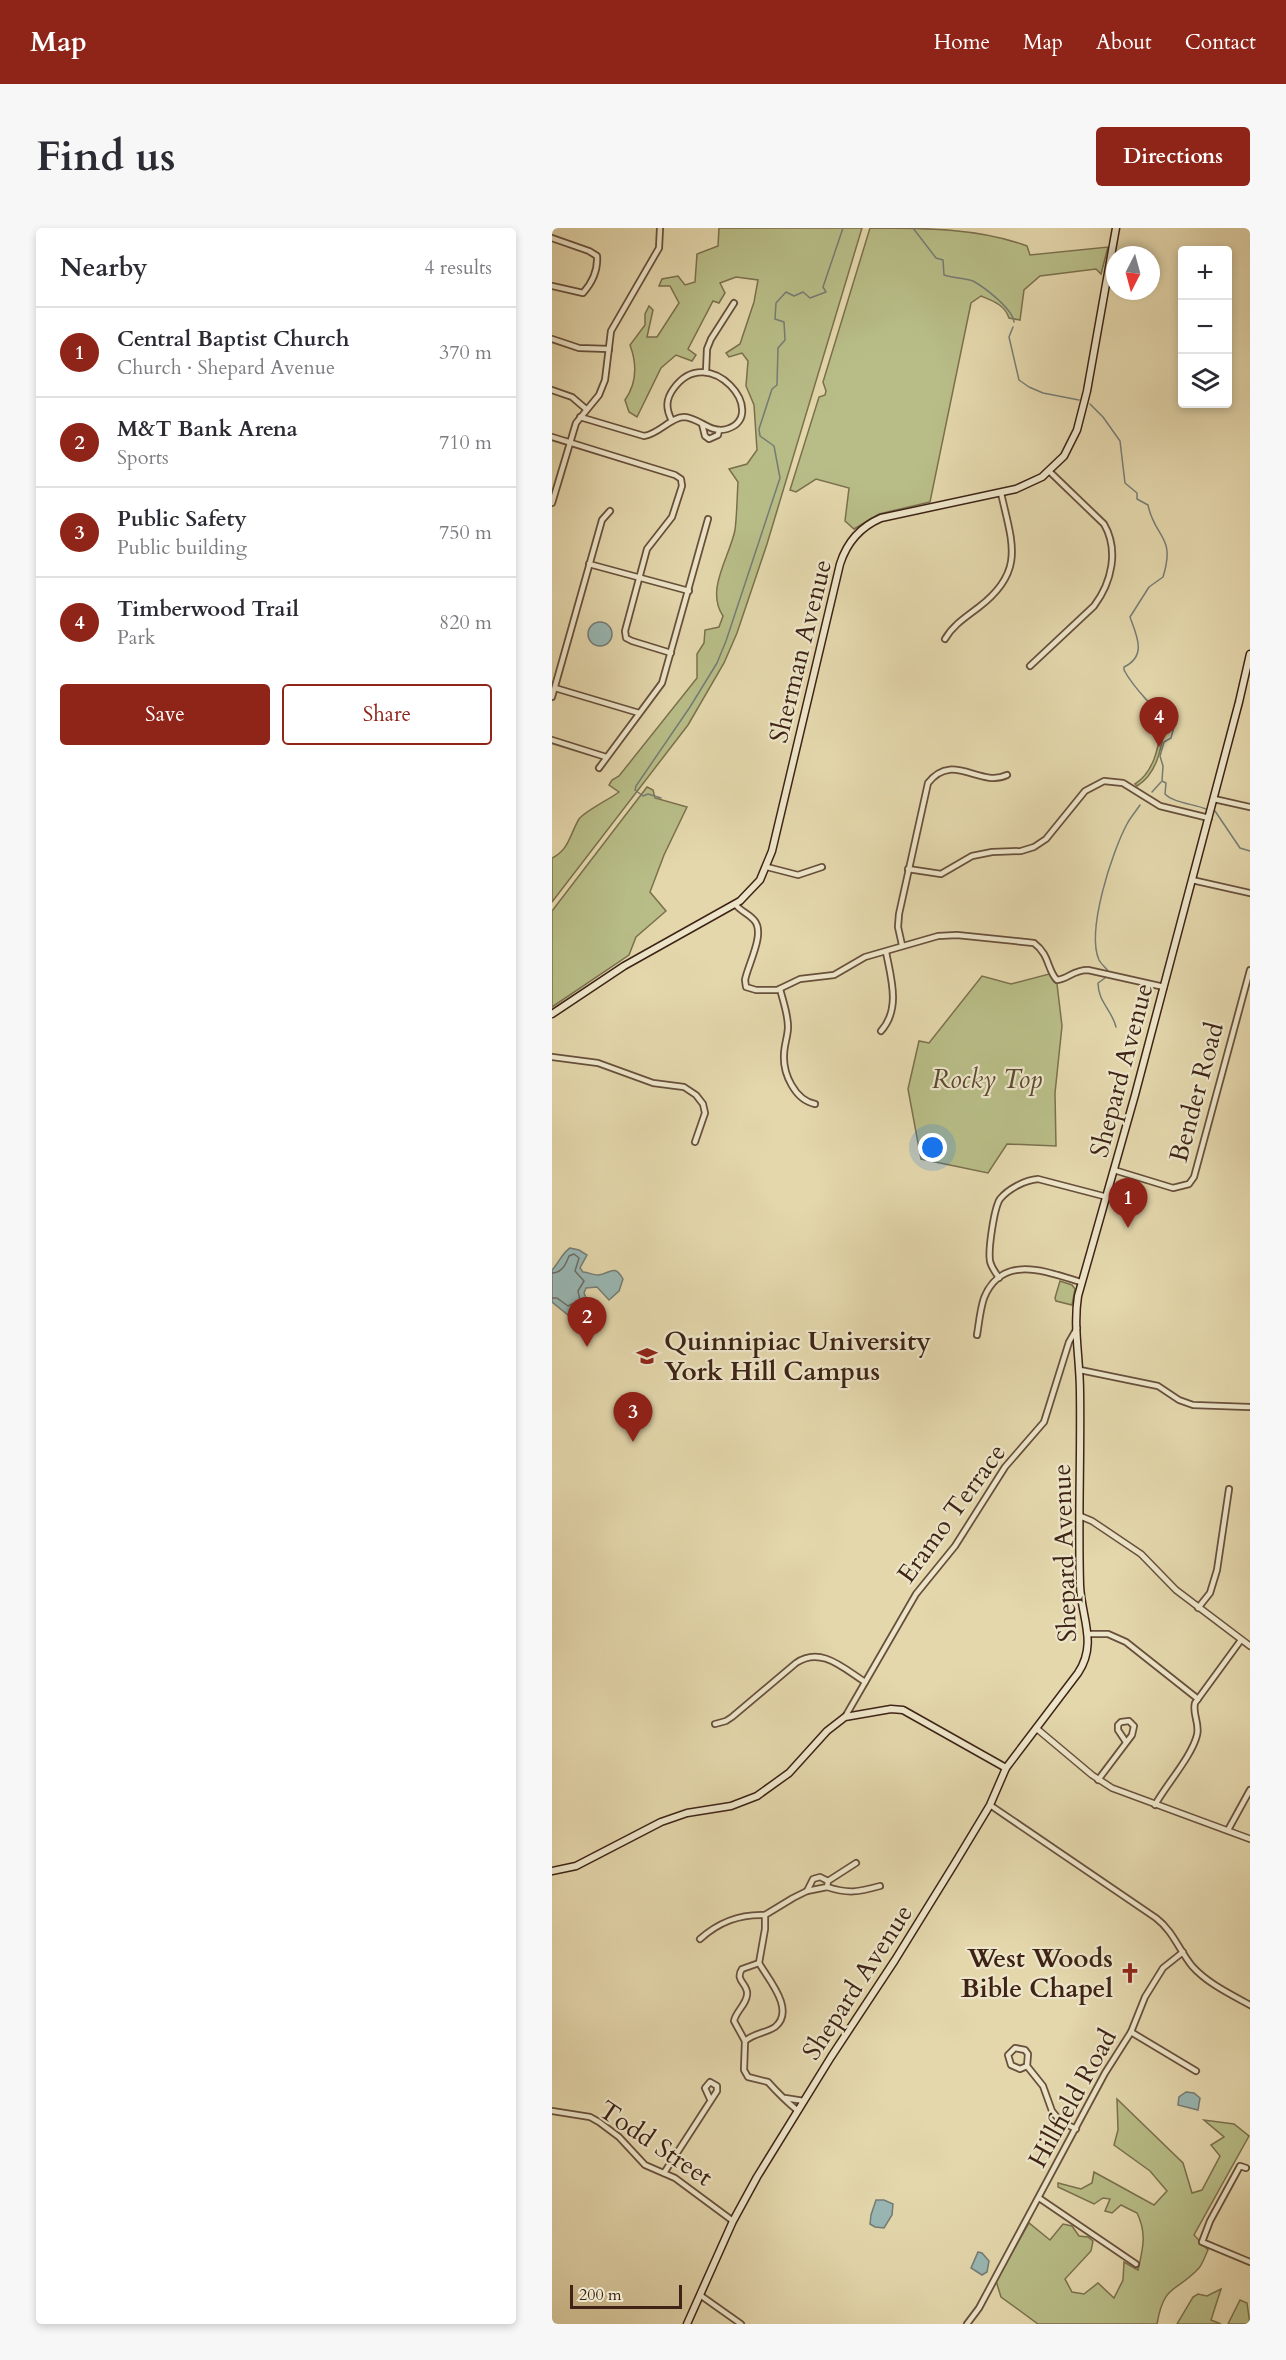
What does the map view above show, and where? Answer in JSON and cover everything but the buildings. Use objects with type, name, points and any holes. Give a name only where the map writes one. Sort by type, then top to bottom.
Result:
[{"type":"main road","name":"Sherman Avenue","points":[[552,1014],[630,962],[735,904],[756,886],[767,867],[840,564],[850,541],[861,529],[881,518],[1001,493],[1026,485],[1050,471],[1068,450],[1080,422],[1116,228]]},
{"type":"main road","name":"Shepard Avenue","points":[[687,2324],[733,2221],[804,2101],[990,1805],[1006,1768],[1084,1663],[1089,1647],[1080,1596],[1080,1370],[1077,1305],[1081,1282],[1107,1197],[1209,818],[1250,654]]},
{"type":"main road","points":[[552,1871],[576,1866],[661,1822],[687,1813],[731,1806],[757,1796],[789,1773],[827,1731],[845,1717],[891,1709],[903,1710],[1006,1768]]},
{"type":"street","points":[[552,503],[554,489],[580,417],[599,395],[605,381],[611,331],[659,248],[660,228]]},
{"type":"street","points":[[552,238],[589,251],[597,256],[598,264],[589,286],[583,293],[552,286]]},
{"type":"street","points":[[706,372],[707,349],[711,339],[734,303]]},
{"type":"street","points":[[552,339],[579,348],[609,349]]},
{"type":"street","points":[[580,417],[644,436],[654,434],[681,417],[692,418],[719,430],[730,428],[740,418],[743,406],[738,394],[729,383],[718,376],[706,372],[691,374],[673,389],[666,408],[672,421]]},
{"type":"street","points":[[552,390],[572,397],[586,409]]},
{"type":"street","points":[[702,424],[705,436],[710,439],[718,435],[719,430]]},
{"type":"street","points":[[552,437],[675,475],[681,479],[682,486],[672,517],[647,549],[625,631],[626,638],[671,653]]},
{"type":"street","points":[[1030,666],[1102,596],[1107,583],[1113,547],[1104,524],[1050,471]]},
{"type":"street","points":[[945,639],[951,628],[991,598],[1007,578],[1012,558],[1012,545],[1001,493]]},
{"type":"street","points":[[552,697],[602,520],[610,511]]},
{"type":"street","points":[[599,768],[662,683],[708,519]]},
{"type":"street","points":[[589,564],[689,591]]},
{"type":"street","points":[[555,688],[639,713]]},
{"type":"street","points":[[552,740],[606,757]]},
{"type":"street","points":[[902,945],[898,920],[924,792],[932,777],[943,770],[953,769],[995,778],[1006,775]]},
{"type":"street","points":[[908,869],[941,874],[972,856],[992,852],[1020,851],[1034,847],[1046,839],[1085,791],[1104,782],[1123,783],[1160,806],[1209,818]]},
{"type":"street","points":[[1214,799],[1250,807]]},
{"type":"street","points":[[767,867],[798,875],[822,867]]},
{"type":"street","points":[[1192,880],[1250,893]]},
{"type":"street","points":[[735,904],[755,920],[759,928],[746,976],[746,987],[756,990],[780,989],[800,979],[834,975],[865,957],[902,945],[951,934],[1031,941],[1046,955],[1054,978],[1057,980],[1075,972],[1088,970],[1164,987]]},
{"type":"street","points":[[881,1031],[890,1020],[893,1008],[886,952]]},
{"type":"street","name":"Bender Road","points":[[1114,1170],[1173,1188],[1189,1184],[1194,1177],[1250,971]]},
{"type":"street","points":[[780,989],[788,1025],[784,1049],[785,1068],[796,1092],[807,1102],[815,1104]]},
{"type":"street","points":[[552,1057],[598,1063],[652,1083],[688,1089],[700,1100],[705,1113],[695,1143]]},
{"type":"street","points":[[999,1278],[992,1267],[990,1253],[996,1210],[1004,1195],[1021,1184],[1038,1179],[1107,1197]]},
{"type":"street","points":[[978,1335],[985,1296],[999,1278],[1010,1272],[1027,1268],[1081,1282]]},
{"type":"street","name":"Eramo Terrace","points":[[845,1717],[916,1594],[955,1546],[1005,1467],[1044,1422],[1069,1342],[1077,1328]]},
{"type":"street","points":[[1080,1370],[1158,1386],[1179,1400],[1193,1405],[1249,1407]]},
{"type":"street","points":[[1198,1608],[1210,1593],[1218,1570],[1229,1489]]},
{"type":"street","points":[[1080,1516],[1092,1521],[1141,1554],[1168,1583],[1250,1646]]},
{"type":"street","points":[[1088,1634],[1108,1634],[1126,1641],[1198,1699]]},
{"type":"street","points":[[1155,1805],[1195,1740],[1198,1726],[1194,1707],[1198,1699],[1241,1640]]},
{"type":"street","points":[[715,1724],[726,1722],[807,1656],[821,1656],[865,1682]]},
{"type":"street","points":[[1098,1780],[1132,1735],[1134,1726],[1129,1721],[1118,1725],[1118,1730],[1126,1742]]},
{"type":"street","points":[[1036,1728],[1098,1780],[1124,1794],[1250,1839]]},
{"type":"street","points":[[1228,1830],[1250,1790]]},
{"type":"street","points":[[990,1805],[1156,1918],[1169,1930],[1193,1966],[1205,1977],[1250,2005]]},
{"type":"street","points":[[827,1887],[828,1881],[856,1863]]},
{"type":"street","points":[[807,1891],[813,1879],[820,1877],[828,1881]]},
{"type":"street","points":[[700,1939],[720,1923],[752,1914],[765,1915],[807,1891],[827,1887],[845,1893],[880,1886]]},
{"type":"street","points":[[745,2041],[751,2036],[774,2027],[781,2019],[783,2010],[781,2001],[759,1963],[765,1915]]},
{"type":"street","name":"Hillfield Road","points":[[967,2324],[1039,2198],[1105,2073],[1131,2032],[1145,1998],[1168,1962],[1183,1952]]},
{"type":"street","points":[[759,1963],[742,1969],[739,1973],[740,1981],[747,1990],[747,1997],[734,2021],[745,2041],[743,2061],[745,2074],[752,2079],[765,2079],[776,2093],[785,2098],[798,2111]]},
{"type":"street","points":[[1131,2032],[1196,2071]]},
{"type":"street","points":[[1027,2066],[1020,2068],[1011,2065],[1008,2055],[1015,2048],[1025,2050],[1028,2054],[1027,2066],[1043,2086],[1052,2111],[1060,2121],[1076,2130]]},
{"type":"street","points":[[785,2098],[804,2101]]},
{"type":"street","points":[[664,2173],[710,2099]]},
{"type":"street","name":"Todd Street","points":[[552,2111],[590,2117],[599,2122],[619,2137],[640,2161],[685,2185],[733,2221]]},
{"type":"street","points":[[1246,2168],[1241,2165],[1239,2168],[1210,2221],[1202,2242],[1250,2262]]},
{"type":"street","points":[[1039,2198],[1136,2264]]},
{"type":"street","points":[[700,2295],[741,2324]]},
{"type":"green space","points":[[719,228],[862,228],[767,544],[737,633],[724,663],[688,725],[552,902],[552,858],[566,846],[582,816],[619,792],[609,785],[619,776],[697,678],[697,654],[704,643],[705,630],[719,627],[723,616],[718,606],[718,584],[735,530],[738,482],[729,469],[747,464],[757,450],[754,405],[746,386],[748,361],[742,353],[729,357],[726,353],[740,344],[754,302],[758,280],[736,277],[720,283],[725,293],[719,303],[713,301],[688,349],[696,355],[692,361],[676,355],[661,368],[637,417],[629,412],[625,400],[632,387],[635,373],[630,345],[645,325],[645,314],[649,306],[653,310],[647,337],[657,337],[679,303],[670,286],[659,286],[662,279],[678,276],[685,285],[695,282],[697,254],[718,246]]},
{"type":"green space","points":[[870,228],[970,232],[1027,246],[1030,255],[1106,247],[1101,274],[1096,269],[1040,276],[1024,290],[1020,320],[1009,318],[1002,307],[981,296],[971,303],[930,502],[879,514],[854,529],[845,521],[849,488],[816,479],[796,492],[790,490],[819,397],[825,395],[823,382]]},
{"type":"green space","points":[[1164,716],[1167,716],[1159,755],[1151,773],[1137,786],[1135,784],[1153,763]]},
{"type":"green space","points":[[647,787],[653,790],[655,798],[687,807],[664,855],[650,892],[666,911],[636,937],[629,955],[552,1007],[552,911]]},
{"type":"green space","name":"Rocky Top","points":[[1049,974],[1057,984],[1062,1026],[1055,1093],[1056,1146],[1007,1144],[988,1173],[921,1159],[908,1089],[919,1041],[929,1043],[982,976],[1011,984]]},
{"type":"green space","points":[[1060,1281],[1072,1285],[1075,1289],[1072,1305],[1056,1301]]},
{"type":"green space","points":[[1117,2099],[1183,2163],[1192,2193],[1202,2190],[1220,2156],[1211,2145],[1224,2137],[1204,2120],[1234,2124],[1249,2136],[1194,2235],[1208,2250],[1203,2262],[1191,2276],[1167,2295],[1163,2301],[1157,2324],[1038,2324],[1001,2297],[996,2281],[1029,2223],[1050,2240],[1063,2224],[1072,2226],[1079,2236],[1088,2237],[1093,2241],[1091,2251],[1065,2279],[1072,2292],[1084,2294],[1098,2283],[1114,2298],[1123,2280],[1124,2262],[1138,2270],[1143,2248],[1142,2227],[1137,2213],[1121,2205],[1112,2213],[1105,2211],[1110,2199],[1103,2198],[1094,2204],[1058,2187],[1058,2183],[1081,2189],[1092,2183],[1094,2172],[1154,2205],[1167,2191],[1150,2171],[1114,2145],[1118,2130]]},
{"type":"green space","points":[[1221,2289],[1211,2320],[1221,2324],[1177,2324],[1193,2297],[1198,2294],[1207,2296]]},
{"type":"green space","points":[[1240,2300],[1247,2303],[1250,2324],[1228,2324]]},
{"type":"water","points":[[600,622],[608,626],[612,634],[608,642],[600,646],[592,642],[588,634],[592,626]]},
{"type":"water","points":[[570,1248],[587,1255],[580,1268],[583,1272],[598,1275],[614,1270],[623,1279],[619,1291],[609,1300],[597,1287],[586,1288],[584,1293],[589,1304],[588,1312],[579,1308],[568,1315],[552,1302],[552,1270]]},
{"type":"water","points":[[1186,2092],[1194,2093],[1200,2098],[1198,2110],[1178,2105],[1179,2097]]},
{"type":"water","points":[[876,2200],[884,2200],[893,2204],[892,2215],[884,2228],[870,2224]]},
{"type":"water","points":[[978,2252],[989,2261],[987,2272],[982,2275],[971,2268]]},
{"type":"waterway","points":[[661,798],[648,794],[643,796],[635,790],[636,786],[717,663],[780,478],[774,446],[760,436],[759,429],[772,389],[777,385],[778,348],[785,340],[784,322],[775,319],[776,303],[786,292],[794,296],[803,292],[810,298],[826,292],[823,287],[843,228]]},
{"type":"waterway","points":[[913,228],[936,258],[943,260],[944,275],[970,280],[978,284],[1009,311],[1014,322]]},
{"type":"waterway","points":[[1013,327],[1009,337],[1019,380],[1043,393],[1079,400]]},
{"type":"waterway","points":[[1090,404],[1103,417],[1120,441],[1125,483],[1137,493],[1137,499],[1148,505],[1155,525],[1166,545],[1163,577],[1149,587],[1130,617],[1137,638],[1138,651],[1136,657],[1124,667],[1124,670],[1146,699],[1159,713],[1171,721],[1174,727],[1171,738],[1164,742],[1160,756],[1163,766],[1162,781],[1166,783],[1165,794],[1206,809]]},
{"type":"waterway","points":[[1152,792],[1161,782]]},
{"type":"waterway","points":[[1108,971],[1099,960],[1096,947],[1098,912],[1114,853],[1127,824],[1140,805]]},
{"type":"waterway","points":[[1215,811],[1240,848],[1250,851]]},
{"type":"waterway","points":[[1105,978],[1098,983],[1099,990],[1116,1027]]},
{"type":"place","name":"Timberwood Trail","points":[[1159,747]]},
{"type":"place","name":"Central Baptist Church","points":[[1128,1228]]},
{"type":"place","name":"M&T Bank Arena","points":[[587,1347]]},
{"type":"place","name":"Quinnipiac University York Hill Campus","points":[[647,1356]]},
{"type":"place","name":"Public Safety","points":[[633,1442]]},
{"type":"place","name":"West Woods Bible Chapel","points":[[1130,1973]]}]
